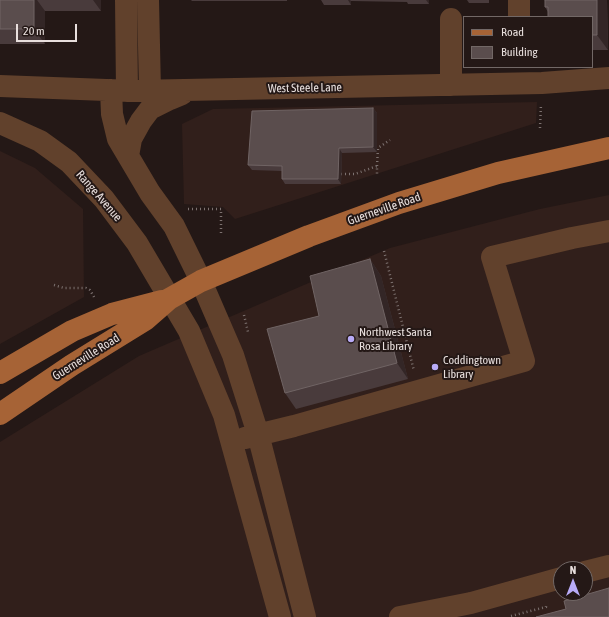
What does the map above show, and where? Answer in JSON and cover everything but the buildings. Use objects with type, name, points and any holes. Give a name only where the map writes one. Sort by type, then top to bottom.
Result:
[{"type":"main road","name":"Guerneville Road","points":[[0,414],[72,365],[145,320],[169,299],[201,282],[309,236],[399,203],[498,173],[609,148]]},
{"type":"main road","name":"Guerneville Road","points":[[0,373],[72,331],[112,314],[169,299]]},
{"type":"street","points":[[126,0],[119,90],[112,114],[118,139],[150,192],[174,226],[201,282],[233,355],[258,434],[305,617]]},
{"type":"street","points":[[148,0],[150,91]]},
{"type":"street","points":[[519,0],[519,16]]},
{"type":"street","points":[[451,19],[451,85]]},
{"type":"street","name":"West Steele Lane","points":[[0,86],[150,91],[451,85],[519,75],[542,83],[609,78]]},
{"type":"street","points":[[128,156],[131,139],[150,109],[170,99],[195,90]]},
{"type":"street","name":"Range Avenue","points":[[0,122],[40,141],[74,167],[104,199],[137,243],[189,331],[224,415],[280,617]]},
{"type":"street","points":[[231,442],[294,426],[524,361],[492,257],[609,231]]},
{"type":"street","points":[[593,570],[609,566]]},
{"type":"street","points":[[400,617],[471,603],[553,580]]},
{"type":"path","points":[[540,128],[541,104]]},
{"type":"path","points":[[377,176],[378,148],[390,140]]},
{"type":"path","points":[[341,174],[355,174],[377,166]]},
{"type":"path","points":[[184,209],[221,209],[221,234]]},
{"type":"path","points":[[384,251],[414,372]]},
{"type":"path","points":[[54,285],[64,288],[86,288],[90,290],[94,297]]},
{"type":"path","points":[[244,315],[248,335]]},
{"type":"shaded area","points":[[537,102],[536,123],[235,219],[223,207],[184,204],[182,124],[213,109]]},
{"type":"shaded area","points":[[0,151],[35,168],[83,209],[84,297],[0,344]]},
{"type":"shaded area","points":[[609,195],[609,617],[0,617],[0,442],[139,356],[390,248],[540,209]]},
{"type":"place","name":"Northwest Santa Rosa Library","points":[[351,339]]},
{"type":"place","name":"Coddingtown Library","points":[[435,367]]}]
